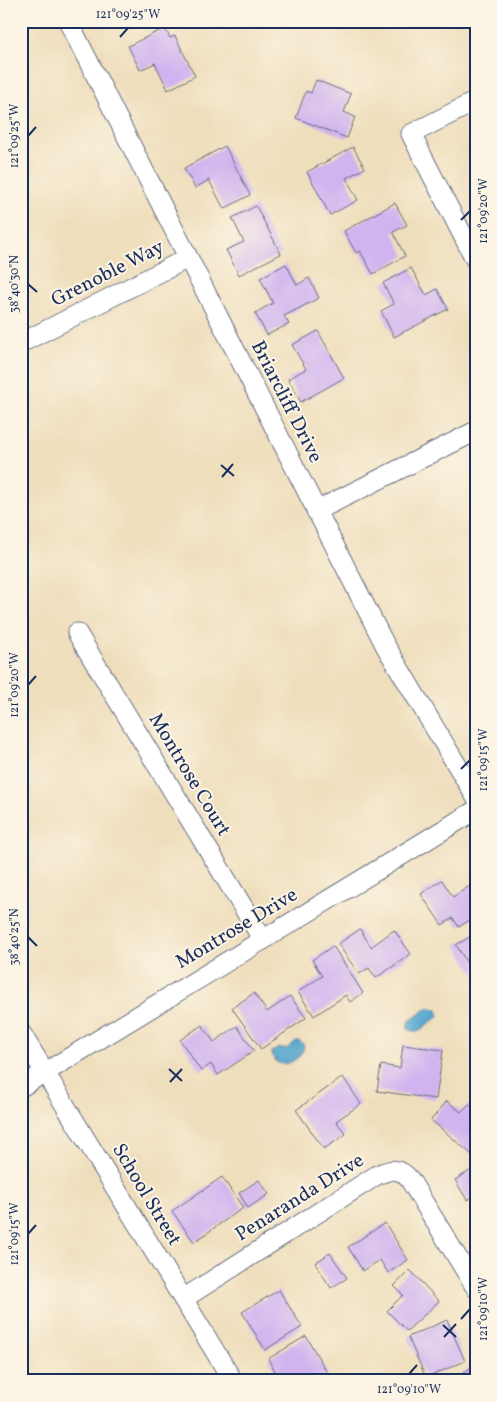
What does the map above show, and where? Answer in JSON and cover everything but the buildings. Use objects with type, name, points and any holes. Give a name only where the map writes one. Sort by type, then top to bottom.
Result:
[{"type":"street","name":"Briarcliff Drive","points":[[68,21],[385,645],[476,797]]},
{"type":"street","points":[[476,101],[411,134],[476,261]]},
{"type":"street","name":"Grenoble Way","points":[[21,343],[188,258]]},
{"type":"street","points":[[316,511],[476,430]]},
{"type":"street","name":"Montrose Court","points":[[77,633],[263,940]]},
{"type":"street","name":"Montrose Drive","points":[[21,1087],[476,810]]},
{"type":"street","name":"School Street","points":[[21,1033],[233,1381]]},
{"type":"street","name":"Penaranda Drive","points":[[183,1298],[377,1176],[386,1171],[397,1169],[410,1180],[476,1288]]},
{"type":"water","points":[[429,1007],[437,1010],[439,1016],[417,1032],[408,1029],[408,1022]]},
{"type":"water","points":[[296,1041],[304,1045],[301,1054],[297,1058],[284,1064],[275,1061],[271,1052],[279,1048],[288,1048]]}]
